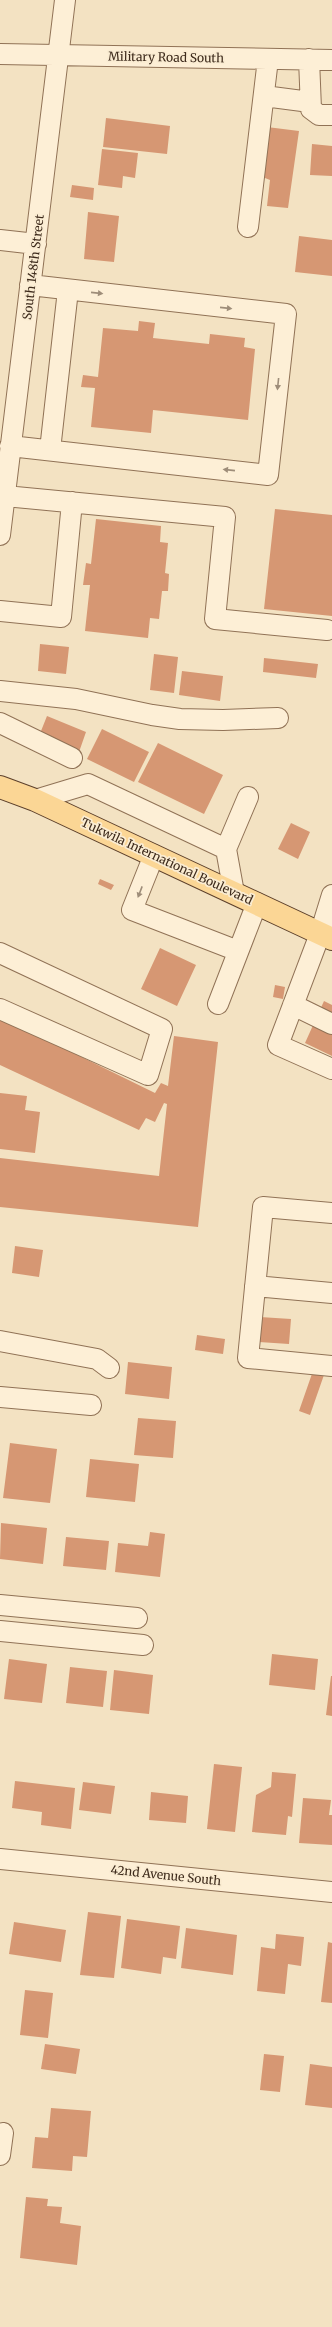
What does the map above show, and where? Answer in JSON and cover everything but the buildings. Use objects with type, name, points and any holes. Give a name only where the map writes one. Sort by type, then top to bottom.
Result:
[{"type":"main road","name":"Tukwila International Boulevard","points":[[0,787],[35,800],[326,937]]},
{"type":"street","name":"South 148th Street","points":[[0,535],[7,449],[8,406],[36,244],[65,0]]},
{"type":"street","name":"Military Road South","points":[[0,54],[332,60]]},
{"type":"street","points":[[248,227],[268,59]]},
{"type":"street","points":[[309,59],[310,109],[314,113],[332,115]]},
{"type":"street","points":[[264,96],[310,102]]},
{"type":"street","points":[[0,240],[36,244]]},
{"type":"street","points":[[7,449],[50,450],[268,475],[286,314],[30,285]]},
{"type":"street","points":[[50,450],[68,290]]},
{"type":"street","points":[[0,611],[61,617],[72,502]]},
{"type":"street","points":[[3,503],[72,502],[224,517],[215,619],[327,630]]},
{"type":"street","points":[[0,691],[76,699],[152,715],[180,719],[224,720],[278,718]]},
{"type":"street","points":[[0,723],[72,758]]},
{"type":"street","points":[[35,800],[88,784],[226,849]]},
{"type":"street","points":[[234,894],[226,849],[248,797]]},
{"type":"street","points":[[154,855],[132,910],[238,951]]},
{"type":"street","points":[[332,895],[326,937],[293,1005],[278,1045],[332,1069]]},
{"type":"street","points":[[218,1004],[257,904]]},
{"type":"street","points":[[0,953],[162,1029],[148,1075],[0,1009]]},
{"type":"street","points":[[293,1005],[325,1020]]},
{"type":"street","points":[[332,1214],[263,1207],[248,1358],[332,1366]]},
{"type":"street","points":[[255,1286],[332,1293]]},
{"type":"street","points":[[0,1342],[23,1344],[97,1359],[109,1368]]},
{"type":"street","points":[[0,1397],[91,1406]]},
{"type":"street","points":[[0,1605],[137,1618]]},
{"type":"street","points":[[0,1631],[143,1645]]},
{"type":"street","name":"42nd Avenue South","points":[[0,1859],[332,1892]]},
{"type":"street","points":[[0,2155],[3,2133]]}]
